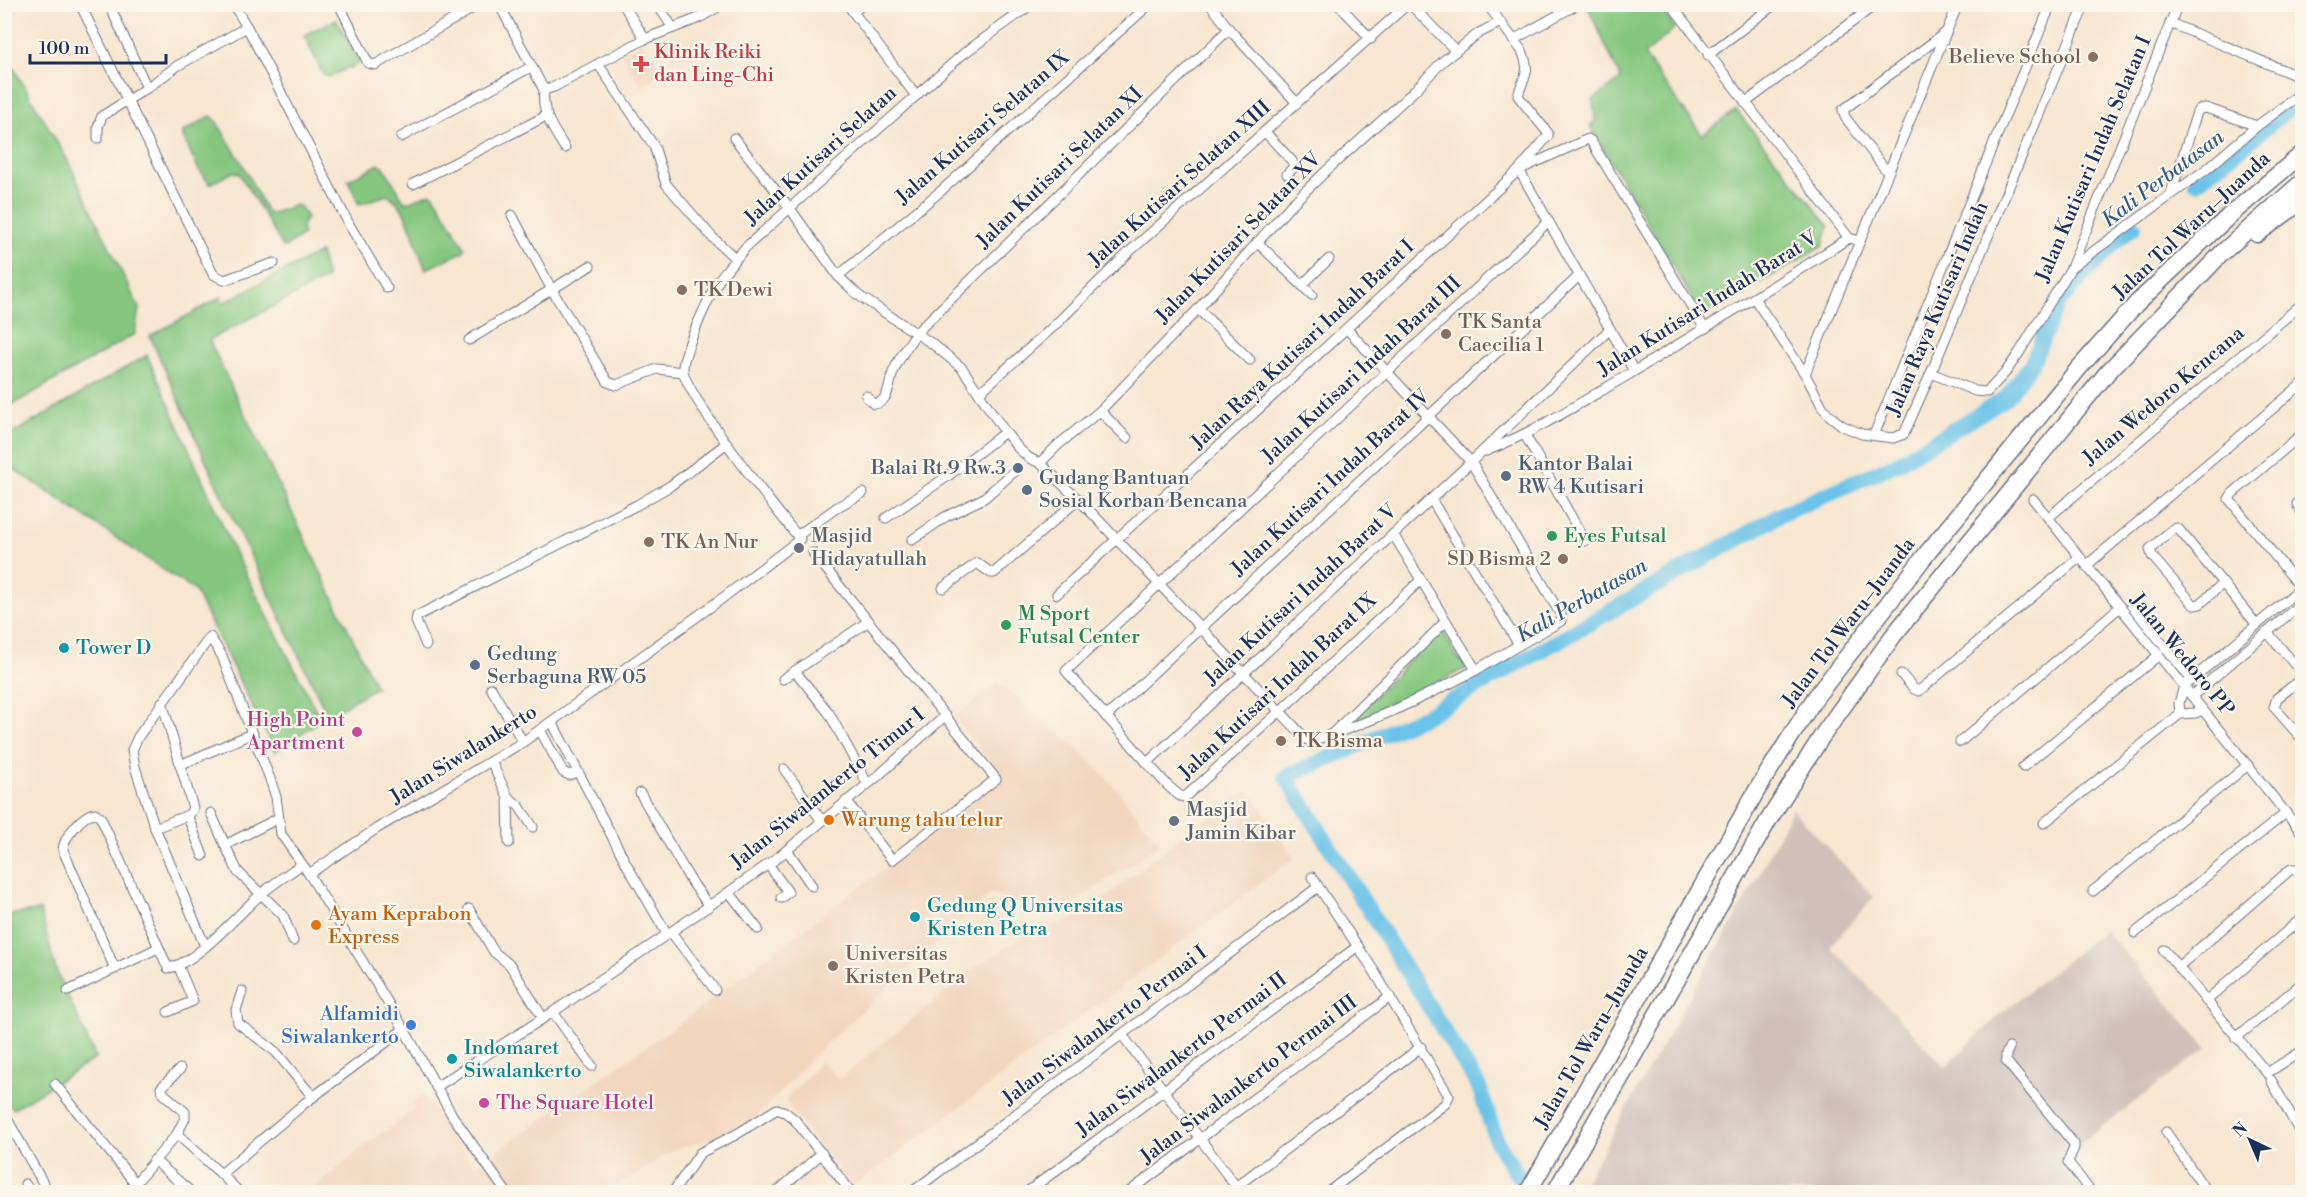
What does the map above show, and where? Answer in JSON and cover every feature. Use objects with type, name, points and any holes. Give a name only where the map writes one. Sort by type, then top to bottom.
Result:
[{"type":"highway","name":"Jalan Tol Waru–Juanda","points":[[1528,1192],[1785,745],[1815,698],[1875,619],[2079,368],[2137,303],[2178,261],[2302,153]]},
{"type":"highway","name":"Jalan Tol Waru–Juanda","points":[[1555,1192],[1768,821],[1822,736],[1893,636],[2107,373],[2223,252],[2302,182]]},
{"type":"highway","points":[[2223,252],[2237,249],[2302,201]]},
{"type":"street","points":[[80,4],[216,278],[224,280],[274,263]]},
{"type":"street","points":[[109,4],[147,88]]},
{"type":"street","points":[[233,4],[350,226],[387,288]]},
{"type":"street","points":[[339,4],[369,63],[375,65],[480,4]]},
{"type":"street","points":[[500,4],[544,90],[543,105],[546,116],[565,148]]},
{"type":"street","points":[[622,4],[645,39]]},
{"type":"street","points":[[657,4],[673,28]]},
{"type":"street","points":[[544,90],[554,87],[645,39],[699,18],[723,4]]},
{"type":"street","points":[[863,4],[850,8],[916,96]]},
{"type":"street","name":"Jalan Kutisari Selatan","points":[[682,372],[684,360],[718,283],[746,247],[985,37],[1032,4]]},
{"type":"street","name":"Jalan Kutisari Selatan IX","points":[[838,276],[968,167],[1150,4]]},
{"type":"street","points":[[1209,4],[1296,103]]},
{"type":"street","points":[[1338,4],[1371,39]]},
{"type":"street","points":[[1409,4],[1456,51]]},
{"type":"street","name":"Jalan Kutisari Selatan XIII","points":[[979,393],[1053,327],[1128,253],[1409,4]]},
{"type":"street","points":[[1487,4],[1522,51],[1528,71],[1518,96],[1548,135],[1519,170]]},
{"type":"street","points":[[1513,40],[1578,4]]},
{"type":"street","points":[[1708,55],[1775,4]]},
{"type":"street","points":[[1745,104],[1876,4]]},
{"type":"street","points":[[1805,374],[1958,4]]},
{"type":"street","name":"Jalan Raya Kutisari Indah","points":[[2051,4],[1874,435],[1893,438],[1904,435],[2085,4]]},
{"type":"street","name":"Jalan Kutisari Indah Selatan I","points":[[1931,373],[1975,391],[1989,391],[2019,353],[2071,268],[2178,4]]},
{"type":"street","points":[[1673,6],[1745,104],[1849,238]]},
{"type":"street","points":[[2170,22],[2302,78]]},
{"type":"street","name":"Jalan Kutisari Selatan XV","points":[[1040,463],[1100,411],[1318,179],[1456,51],[1479,33],[1499,23]]},
{"type":"street","points":[[98,138],[98,127],[102,116],[177,66],[247,27]]},
{"type":"street","name":"Jalan Kutisari Selatan XI","points":[[866,396],[877,405],[881,401],[888,391],[893,371],[916,333],[1229,29]]},
{"type":"street","points":[[1888,173],[1845,117],[1843,110],[1947,31]]},
{"type":"street","points":[[598,64],[654,146],[666,184],[712,237],[736,259]]},
{"type":"street","points":[[401,137],[531,67]]},
{"type":"street","points":[[2071,268],[2208,168],[2257,126],[2302,93]]},
{"type":"street","points":[[2170,196],[2197,112],[2200,109],[2205,108],[2257,126]]},
{"type":"street","points":[[413,184],[546,116]]},
{"type":"street","points":[[1265,132],[1292,161],[1294,167],[1287,174]]},
{"type":"street","points":[[734,138],[789,207],[838,276],[858,295],[916,333],[962,368],[1005,432],[1029,458],[1040,463],[1088,509],[1309,741],[1362,725],[1421,699],[1559,623],[1561,615],[1471,462],[1347,328]]},
{"type":"street","points":[[1519,170],[1588,139],[1705,329]]},
{"type":"street","points":[[1519,170],[1634,371]]},
{"type":"street","name":"Jalan Raya Kutisari Indah Barat I","points":[[1058,594],[1519,170]]},
{"type":"street","points":[[512,215],[552,290],[564,306],[595,363],[611,384],[616,385],[657,369],[682,372],[691,390],[727,443],[799,538]]},
{"type":"street","name":"Jalan Kutisari Indah Barat III","points":[[1069,666],[1548,222]]},
{"type":"street","name":"Jalan Kutisari Indah Barat V","points":[[1480,453],[1525,435],[1705,329],[1849,238],[1860,242]]},
{"type":"street","points":[[1257,242],[1312,295]]},
{"type":"street","points":[[1302,285],[1329,259]]},
{"type":"street","points":[[469,340],[590,267]]},
{"type":"street","name":"Jalan Kutisari Indah Barat IV","points":[[1106,717],[1579,276]]},
{"type":"street","points":[[1754,298],[1830,416],[1848,429],[1874,435]]},
{"type":"street","name":"Jalan Wedoro Kencana","points":[[2049,517],[2302,303]]},
{"type":"street","points":[[1198,309],[1250,360]]},
{"type":"street","name":"Jalan Kutisari Indah Barat V","points":[[1147,763],[1471,462],[1610,329]]},
{"type":"street","points":[[1901,674],[1914,689],[1919,691],[2302,384]]},
{"type":"street","points":[[1100,411],[1127,438]]},
{"type":"street","points":[[886,518],[948,476],[1005,432]]},
{"type":"street","points":[[2180,714],[2179,703],[2187,682],[2302,588],[2229,499],[2302,434]]},
{"type":"street","points":[[1525,435],[1585,541]]},
{"type":"street","points":[[426,645],[416,621],[417,616],[638,505],[670,486],[727,443]]},
{"type":"street","points":[[912,540],[945,518],[984,498],[1029,458]]},
{"type":"street","name":"Jalan Siwalankerto","points":[[309,874],[376,830],[523,742],[724,597],[839,506],[863,494]]},
{"type":"street","points":[[2302,497],[2297,504],[2302,513]]},
{"type":"street","points":[[1431,499],[1519,645]]},
{"type":"street","name":"Jalan Wedoro PP","points":[[2033,499],[2159,656],[2187,682],[2192,696],[2302,833]]},
{"type":"street","points":[[943,588],[977,563],[990,573],[994,573],[1078,500]]},
{"type":"street","points":[[2223,584],[2200,604],[2194,605],[2152,556],[2150,549],[2177,528],[2257,625]]},
{"type":"street","points":[[1393,534],[1476,670]]},
{"type":"street","name":"Jalan Siwalankerto Timur I","points":[[436,1087],[553,1012],[768,864],[945,716],[812,551],[799,538]]},
{"type":"street","name":"Jalan Kutisari Indah Barat IX","points":[[1069,666],[1068,674],[1147,763],[1175,793],[1185,796],[1421,580]]},
{"type":"street","points":[[2192,696],[2302,603]]},
{"type":"street","points":[[2131,604],[2187,682]]},
{"type":"street","points":[[1960,742],[2120,607]]},
{"type":"street","points":[[2274,610],[2282,620]]},
{"type":"street","points":[[783,679],[869,621]]},
{"type":"street","points":[[1331,735],[1446,621]]},
{"type":"street","points":[[2267,632],[2302,673]]},
{"type":"street","points":[[205,946],[155,828],[132,754],[133,747],[162,702],[210,637],[222,656],[276,796],[281,834],[309,874],[404,1029],[452,1115],[506,1192]]},
{"type":"street","points":[[2023,767],[2159,656]]},
{"type":"street","points":[[2207,666],[2215,677]]},
{"type":"street","points":[[795,671],[829,713],[854,755],[867,783]]},
{"type":"street","points":[[2302,679],[2277,698],[2274,707],[2302,739]]},
{"type":"street","points":[[491,688],[523,742]]},
{"type":"street","points":[[155,828],[188,815],[193,808],[162,702]]},
{"type":"street","points":[[2044,823],[2180,714],[2203,710]]},
{"type":"street","points":[[846,801],[892,860],[995,780],[945,716]]},
{"type":"street","points":[[552,722],[631,872],[669,933],[715,990]]},
{"type":"street","points":[[540,730],[563,772],[569,775],[578,772]]},
{"type":"street","points":[[180,765],[253,733]]},
{"type":"street","points":[[491,761],[508,797],[509,843]]},
{"type":"street","points":[[2093,891],[2248,765]]},
{"type":"street","points":[[784,769],[822,821]]},
{"type":"street","points":[[639,793],[689,878],[709,906]]},
{"type":"street","points":[[508,797],[519,806],[533,827]]},
{"type":"street","points":[[115,969],[62,847],[84,816],[95,813],[101,818],[166,967],[171,968],[178,965],[205,946],[261,894],[302,864]]},
{"type":"street","points":[[211,813],[238,872],[283,915],[292,941]]},
{"type":"street","points":[[2135,933],[2286,813]]},
{"type":"street","points":[[188,815],[204,856]]},
{"type":"street","points":[[225,845],[278,819]]},
{"type":"street","points":[[787,850],[812,886]]},
{"type":"street","points":[[768,864],[788,892],[781,898]]},
{"type":"street","points":[[2178,967],[2291,870],[2296,869],[2302,875]]},
{"type":"street","points":[[1312,877],[1358,946],[1449,1093],[1449,1099],[1445,1104],[1328,1192]]},
{"type":"street","name":"Jalan Siwalankerto Permai I","points":[[912,1192],[1123,1036],[1318,887]]},
{"type":"street","points":[[729,892],[758,929]]},
{"type":"street","points":[[469,909],[494,952],[510,965],[543,1018]]},
{"type":"street","points":[[2206,1001],[2302,918]]},
{"type":"street","name":"Jalan Siwalankerto Permai II","points":[[1027,1192],[1358,946]]},
{"type":"street","points":[[68,991],[158,948]]},
{"type":"street","points":[[2164,950],[2267,1073],[2302,1051]]},
{"type":"street","points":[[168,1012],[194,1001],[178,965]]},
{"type":"street","points":[[2236,1038],[2302,983]]},
{"type":"street","points":[[242,991],[236,1010],[238,1023],[276,1052],[313,1097]]},
{"type":"street","name":"Jalan Siwalankerto Permai III","points":[[1129,1192],[1390,997]]},
{"type":"street","points":[[553,1012],[592,1066]]},
{"type":"street","points":[[221,1174],[313,1097],[404,1029]]},
{"type":"street","points":[[1123,1036],[1165,1090],[1235,1191],[1421,1047]]},
{"type":"street","points":[[2009,1048],[2006,1061],[2073,1142],[2075,1147],[2068,1162],[2091,1192]]},
{"type":"street","points":[[128,1192],[177,1134],[185,1118],[185,1112],[162,1090],[162,1086],[180,1069]]},
{"type":"street","points":[[2271,1080],[2302,1136]]},
{"type":"street","points":[[55,1084],[135,1183]]},
{"type":"street","points":[[673,1192],[700,1153],[737,1134],[777,1109],[791,1116],[851,1192]]},
{"type":"street","points":[[6,1117],[48,1192]]},
{"type":"street","points":[[2166,1132],[2206,1192]]},
{"type":"street","points":[[177,1134],[239,1192]]},
{"type":"street","points":[[777,1192],[822,1153]]},
{"type":"street","points":[[154,1160],[191,1192]]},
{"type":"street","points":[[26,1184],[31,1192]]},
{"type":"shaded area","name":"Klinik Reiki dan Ling-Chi","points":[[642,42],[661,74],[641,86],[622,54]]},
{"type":"shaded area","name":"Universitas Kristen Petra","points":[[997,682],[1071,743],[1114,786],[1160,844],[1060,912],[1030,909],[991,893],[817,1052],[759,1115],[733,1134],[675,1149],[606,1192],[310,1192],[365,1145],[414,1109],[413,1102],[423,1095],[475,1166],[679,1024],[1004,778],[955,718]]},
{"type":"shaded area","points":[[1249,790],[1294,858],[851,1188],[785,1100],[821,1062],[839,1079],[976,967],[1039,927],[1061,923],[1088,911],[1192,828]]},
{"type":"shaded area","points":[[1792,809],[1874,897],[1830,946],[1945,1067],[2000,1014],[2105,930],[2207,1048],[2060,1158],[2086,1192],[1579,1192],[1758,877]]},
{"type":"green space","points":[[1592,4],[1658,5],[1675,28],[1644,55],[1702,135],[1736,110],[1829,226],[1823,246],[1703,317],[1590,126],[1595,121],[1593,100],[1621,79],[1588,7]]},
{"type":"green space","points":[[336,19],[360,61],[351,69],[349,67],[329,77],[323,75],[304,35]]},
{"type":"green space","points":[[4,52],[66,157],[139,308],[135,334],[5,409]]},
{"type":"green space","points":[[211,116],[243,165],[267,213],[296,205],[301,207],[307,218],[302,225],[303,235],[286,247],[283,247],[239,173],[233,172],[210,184],[199,170],[183,137],[183,132]]},
{"type":"green space","points":[[379,164],[384,167],[405,203],[431,193],[434,195],[465,248],[463,252],[426,269],[411,228],[395,200],[387,195],[359,204],[348,180]]},
{"type":"green space","points":[[320,252],[327,278],[209,340],[376,687],[328,716],[220,492],[150,336],[221,297],[223,303]]},
{"type":"green space","points":[[147,355],[235,553],[321,720],[275,752],[195,591],[5,463],[5,438]]},
{"type":"green space","points":[[1441,628],[1459,659],[1469,667],[1346,726]]},
{"type":"green space","points":[[40,910],[56,970],[96,1058],[13,1109],[4,1099],[4,916]]},
{"type":"waterway","name":"Kali Perbatasan","points":[[2196,182],[2234,154],[2302,97]]},
{"type":"waterway","name":"Kali Perbatasan","points":[[1528,1192],[1497,1142],[1479,1087],[1286,777],[1427,715],[1782,514],[1896,464],[2006,398],[2031,365],[2059,301],[2118,239],[2134,227]]},
{"type":"place","name":"Believe School","points":[[2093,57]]},
{"type":"place","name":"Klinik Reiki dan Ling-Chi","points":[[641,64]]},
{"type":"place","name":"TK Dewi","points":[[682,290]]},
{"type":"place","name":"TK Santa Caecilia 1","points":[[1446,334]]},
{"type":"place","name":"Balai Rt.9 Rw.3","points":[[1018,468]]},
{"type":"place","name":"Kantor Balai RW 4 Kutisari","points":[[1506,476]]},
{"type":"place","name":"Gudang Bantuan Sosial Korban Bencana","points":[[1027,490]]},
{"type":"place","name":"Eyes Futsal","points":[[1552,536]]},
{"type":"place","name":"TK An Nur","points":[[649,542]]},
{"type":"place","name":"Masjid Hidayatullah","points":[[799,548]]},
{"type":"place","name":"SD Bisma 2","points":[[1563,559]]},
{"type":"place","name":"M Sport Futsal Center","points":[[1006,625]]},
{"type":"place","name":"Tower D","points":[[64,648]]},
{"type":"place","name":"Gedung Serbaguna RW 05","points":[[475,665]]},
{"type":"place","name":"High Point Apartment","points":[[357,732]]},
{"type":"place","name":"TK Bisma","points":[[1281,741]]},
{"type":"place","name":"Warung tahu telur","points":[[829,820]]},
{"type":"place","name":"Masjid Jamin Kibar","points":[[1174,821]]},
{"type":"place","name":"Gedung Q Universitas Kristen Petra","points":[[915,917]]},
{"type":"place","name":"Ayam Keprabon Express","points":[[316,925]]},
{"type":"place","name":"Universitas Kristen Petra","points":[[833,966]]},
{"type":"place","name":"Alfamidi Siwalankerto","points":[[411,1025]]},
{"type":"place","name":"Indomaret Siwalankerto","points":[[452,1059]]},
{"type":"place","name":"The Square Hotel","points":[[484,1103]]}]
